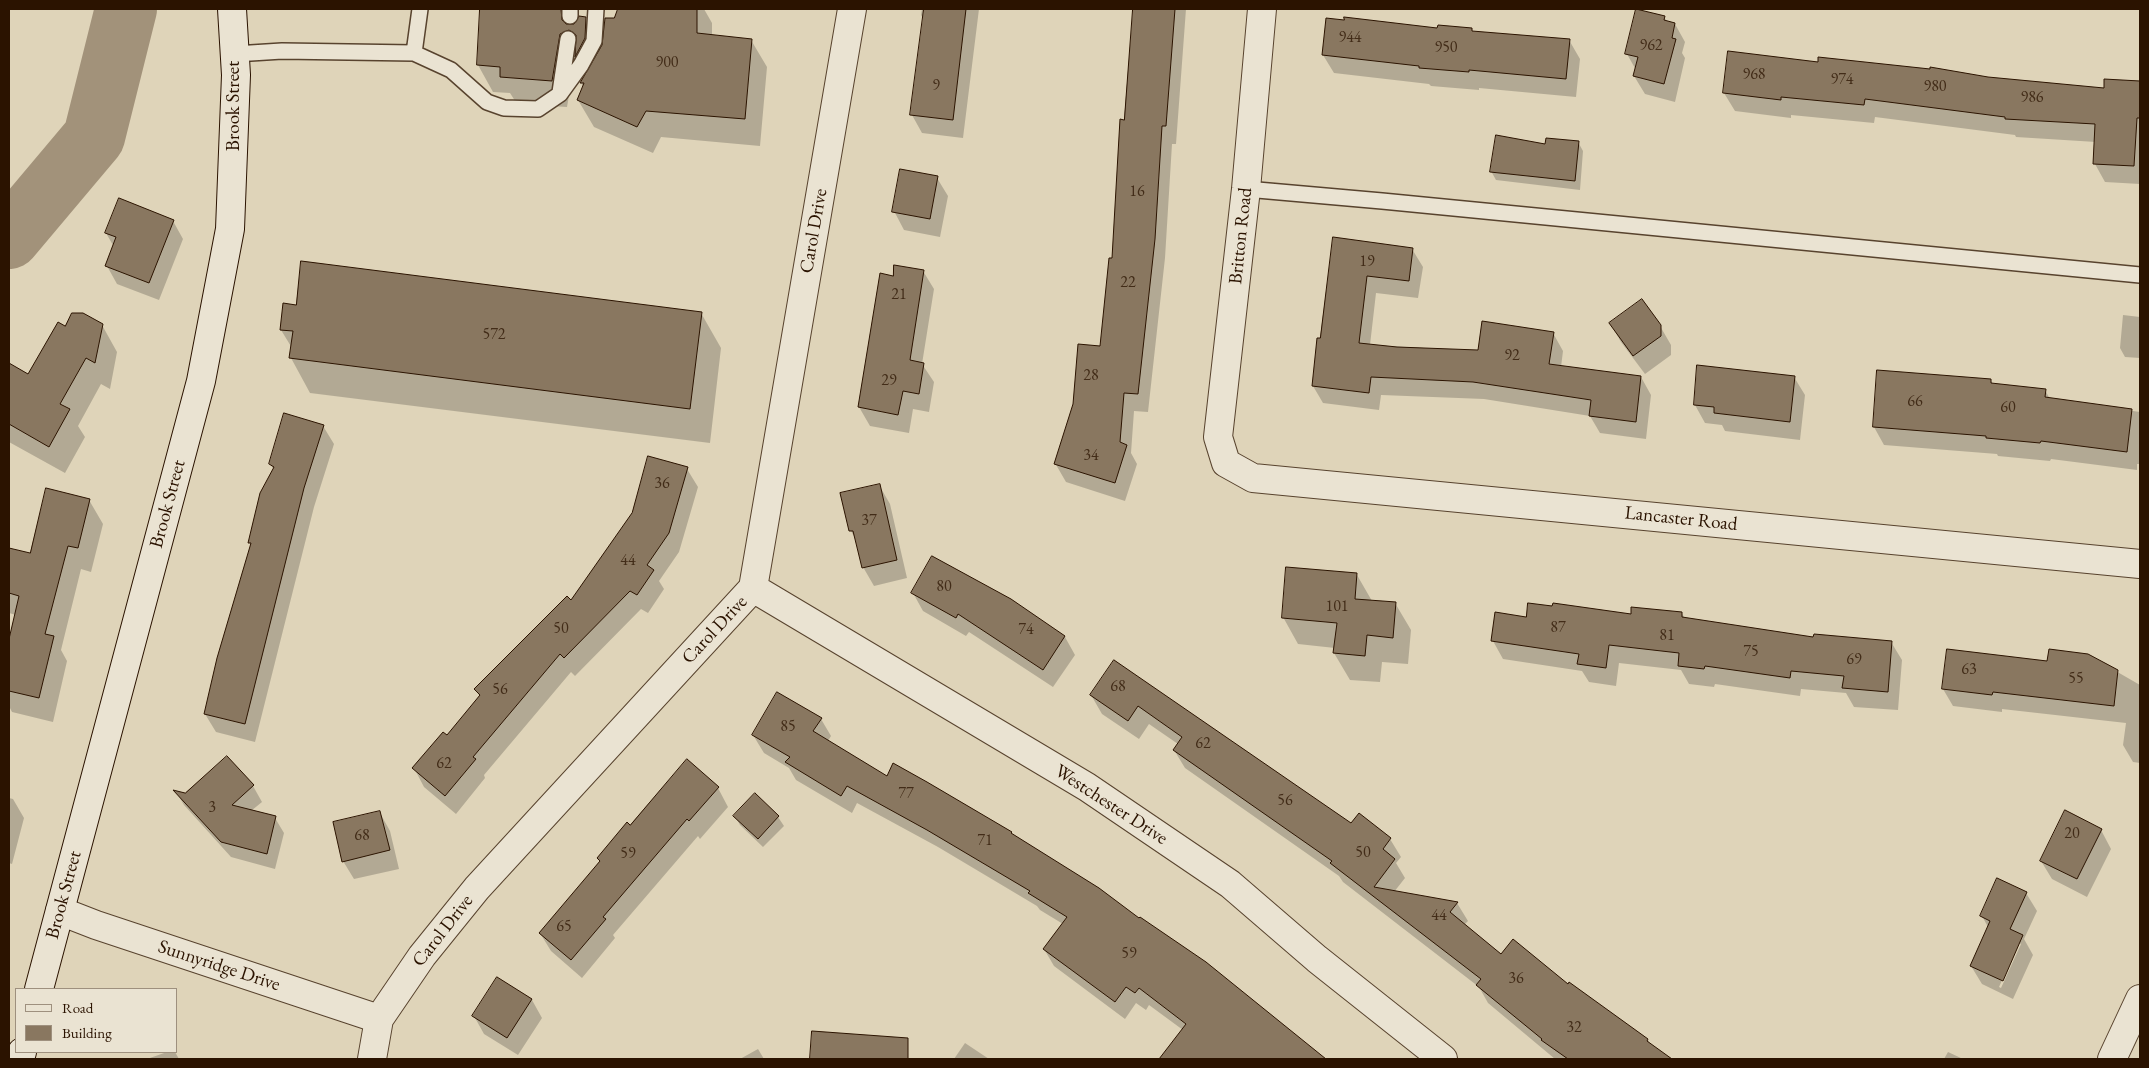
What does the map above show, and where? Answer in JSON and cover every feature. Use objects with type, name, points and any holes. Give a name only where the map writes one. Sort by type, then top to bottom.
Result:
[{"type":"street","name":"Brook Street","points":[[39,988],[200,381],[230,228],[234,132],[232,9]]},
{"type":"street","name":"Carol Drive","points":[[372,1059],[379,1019],[422,956],[477,888],[753,588],[852,9]]},
{"type":"street","name":"Britton Road","points":[[1226,462],[1218,437],[1246,189],[1262,9]]},
{"type":"street","name":"Lancaster Road","points":[[1226,462],[1253,478],[2140,564]]},
{"type":"street","name":"Westchester Drive","points":[[753,588],[1087,787],[1230,884],[1317,959],[1443,1059]]},
{"type":"street","name":"Sunnyridge Drive","points":[[60,911],[96,925],[379,1019]]},
{"type":"street","points":[[2112,1059],[2140,999]]},
{"type":"lane","points":[[414,52],[420,9]]},
{"type":"lane","points":[[234,54],[282,51],[414,52],[451,70],[487,102],[504,108],[538,109],[560,94],[581,65],[594,41],[596,9]]},
{"type":"lane","points":[[560,94],[568,39]]},
{"type":"lane","points":[[1246,189],[2140,275]]},
{"type":"building","points":[[480,9],[561,9],[562,20],[566,24],[574,24],[579,16],[586,17],[585,38],[575,57],[576,35],[569,30],[560,34],[552,81],[500,77],[500,67],[477,65]]},
{"type":"building","points":[[618,9],[697,9],[697,33],[752,39],[745,119],[646,111],[637,127],[577,100],[584,83],[580,83],[602,45],[605,18],[614,18]]},
{"type":"building","points":[[924,9],[966,9],[953,120],[910,115]]},
{"type":"building","points":[[1133,9],[1175,9],[1166,126],[1162,126],[1155,239],[1138,394],[1124,393],[1120,442],[1127,445],[1115,483],[1054,464],[1073,404],[1078,344],[1100,346],[1109,258],[1112,258],[1120,119],[1124,120]]},
{"type":"building","points":[[1636,9],[1665,16],[1664,20],[1675,23],[1672,38],[1676,39],[1664,84],[1633,76],[1638,57],[1625,54]]},
{"type":"building","points":[[1344,17],[1437,28],[1438,25],[1472,28],[1472,31],[1570,39],[1566,79],[1469,70],[1469,72],[1419,68],[1419,66],[1322,55],[1326,18],[1344,20]]},
{"type":"building","points":[[1728,51],[1818,62],[1818,57],[1930,69],[1930,67],[1988,77],[2104,88],[2104,79],[2140,81],[2140,118],[2137,118],[2134,166],[2093,164],[2095,124],[2005,119],[2005,117],[1865,99],[1864,105],[1781,97],[1781,100],[1723,93]]},
{"type":"building","points":[[1496,135],[1545,144],[1546,138],[1579,141],[1575,181],[1490,172]]},
{"type":"building","points":[[900,169],[938,176],[930,219],[892,212]]},
{"type":"building","points":[[119,198],[174,220],[149,283],[105,266],[116,237],[105,233]]},
{"type":"building","points":[[1333,237],[1413,248],[1409,281],[1367,276],[1359,343],[1397,347],[1478,350],[1482,321],[1554,332],[1549,364],[1641,376],[1636,422],[1589,416],[1591,400],[1473,382],[1371,377],[1369,393],[1312,386],[1317,338],[1320,338]]},
{"type":"building","points":[[301,261],[702,312],[690,409],[289,358],[293,331],[280,330],[283,303],[296,305]]},
{"type":"building","points":[[894,265],[924,270],[910,360],[924,363],[919,394],[903,391],[898,415],[858,407],[880,273],[893,276]]},
{"type":"building","points":[[1642,299],[1661,325],[1661,336],[1633,356],[1609,323]]},
{"type":"building","points":[[72,313],[83,313],[103,324],[95,363],[86,358],[60,404],[70,409],[49,447],[9,424],[9,363],[28,374],[58,322],[65,326]]},
{"type":"building","points":[[1697,365],[1795,376],[1790,422],[1714,413],[1714,407],[1694,405]]},
{"type":"building","points":[[1877,370],[1991,379],[1991,383],[2046,389],[2045,397],[2132,409],[2127,452],[2041,441],[2040,443],[1986,438],[1986,436],[1873,427]]},
{"type":"building","points":[[284,413],[324,425],[304,488],[245,724],[204,714],[217,658],[251,543],[248,543],[260,493],[274,467],[269,464]]},
{"type":"building","points":[[648,456],[688,467],[669,533],[647,565],[654,570],[637,595],[630,591],[564,658],[560,654],[473,757],[476,759],[445,796],[412,768],[443,732],[447,735],[480,695],[474,689],[567,596],[571,600],[632,513]]},
{"type":"building","points":[[880,484],[897,560],[862,568],[853,531],[849,531],[840,493]]},
{"type":"building","points":[[46,488],[90,499],[78,548],[68,546],[45,634],[54,636],[39,698],[9,691],[9,639],[19,596],[9,593],[9,548],[30,553]]},
{"type":"building","points":[[932,556],[1011,599],[1065,636],[1043,670],[958,614],[956,618],[911,593]]},
{"type":"building","points":[[1286,567],[1357,573],[1355,599],[1396,602],[1393,638],[1367,635],[1365,656],[1333,653],[1337,623],[1282,618]]},
{"type":"building","points":[[1528,603],[1552,606],[1553,603],[1631,614],[1631,607],[1682,612],[1682,617],[1813,637],[1814,634],[1892,641],[1888,692],[1842,688],[1844,676],[1791,671],[1790,678],[1705,666],[1704,669],[1678,666],[1679,653],[1609,645],[1606,668],[1577,664],[1579,654],[1491,641],[1495,612],[1526,617]]},
{"type":"building","points":[[1947,649],[2047,661],[2049,649],[2088,654],[2118,670],[2114,706],[1993,692],[1992,695],[1942,689]]},
{"type":"building","points":[[1114,660],[1351,823],[1359,813],[1391,838],[1383,849],[1395,859],[1374,887],[1458,902],[1450,912],[1501,954],[1513,939],[1568,984],[1569,982],[1648,1039],[1647,1041],[1672,1059],[1568,1059],[1541,1040],[1476,985],[1481,979],[1330,863],[1332,861],[1173,750],[1182,737],[1138,706],[1128,721],[1090,695]]},
{"type":"building","points":[[777,692],[822,718],[813,731],[887,776],[893,763],[1012,832],[1099,888],[1139,918],[1206,962],[1326,1059],[1159,1059],[1186,1024],[1139,988],[1135,993],[1126,987],[1115,1002],[1043,949],[1067,917],[1028,893],[1030,891],[927,830],[847,786],[841,796],[785,762],[790,757],[752,735]]},
{"type":"building","points":[[227,756],[254,785],[232,805],[276,816],[267,854],[221,842],[173,790],[185,793]]},
{"type":"building","points":[[687,759],[719,787],[689,821],[687,819],[603,917],[606,919],[571,960],[539,933],[600,861],[597,858],[627,822],[630,825]]},
{"type":"building","points":[[755,793],[779,816],[758,839],[733,816]]},
{"type":"building","points":[[2065,810],[2102,829],[2077,879],[2040,861]]},
{"type":"building","points":[[380,811],[390,850],[342,862],[333,822]]},
{"type":"building","points":[[1997,878],[2027,892],[2010,929],[2023,935],[2003,981],[1970,966],[1990,921],[1980,916]]},
{"type":"building","points":[[497,977],[532,999],[507,1038],[472,1016]]},
{"type":"building","points":[[812,1031],[908,1038],[908,1059],[810,1059]]},
{"type":"waterway","points":[[9,238],[94,137],[126,9]]}]
